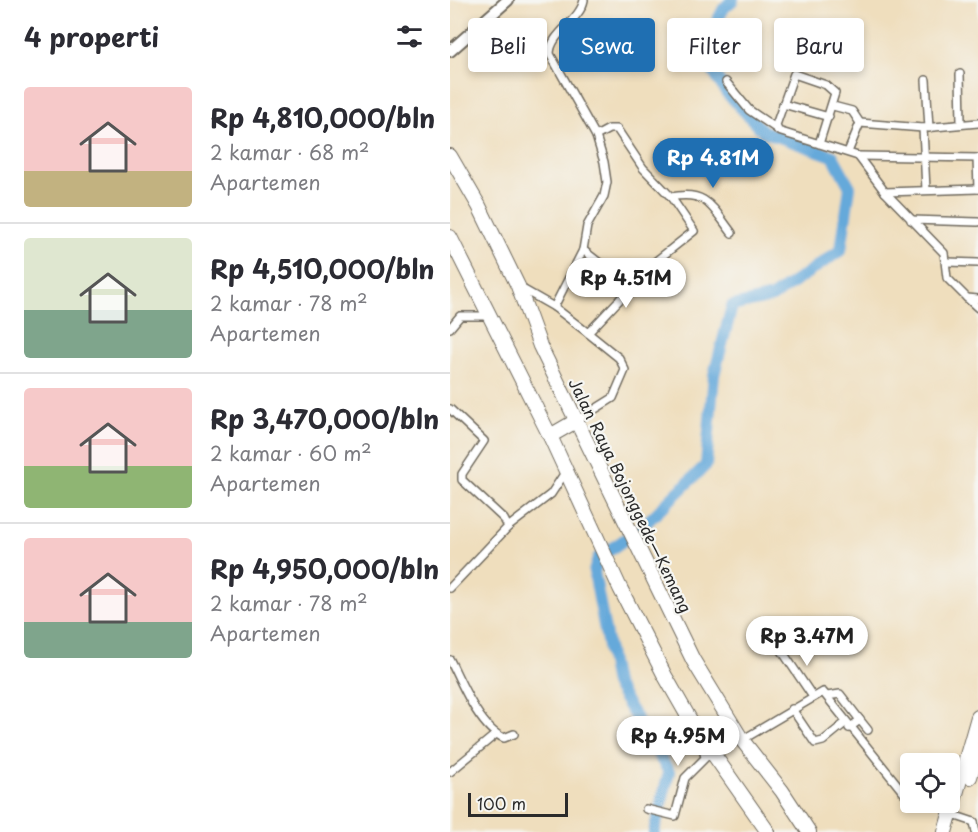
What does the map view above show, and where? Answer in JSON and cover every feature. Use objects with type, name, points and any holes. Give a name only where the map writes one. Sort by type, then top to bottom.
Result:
[{"type":"highway","name":"Jalan Raya Bojonggede—Kemang","points":[[450,156],[479,206],[518,286],[540,346],[693,660],[742,740],[782,791],[809,832]]},
{"type":"highway","points":[[450,237],[550,436],[620,588],[665,676],[705,740],[768,832]]},
{"type":"highway","points":[[550,436],[576,421]]},
{"type":"highway","points":[[960,772],[978,717]]},
{"type":"highway","points":[[945,832],[954,815],[978,750]]},
{"type":"highway","points":[[954,815],[954,832]]},
{"type":"street","points":[[450,51],[508,0]]},
{"type":"street","points":[[554,307],[583,250],[587,226],[604,196],[607,182],[596,136],[554,63],[550,51],[553,43],[580,13],[584,0]]},
{"type":"street","points":[[777,129],[791,78],[795,74],[830,88],[836,95],[819,144]]},
{"type":"street","points":[[960,74],[961,122]]},
{"type":"street","points":[[926,190],[924,157],[927,80]]},
{"type":"street","points":[[726,82],[749,110],[777,129],[858,156],[978,158],[978,189],[885,192]]},
{"type":"street","points":[[783,104],[829,117]]},
{"type":"street","points":[[832,106],[852,111],[860,123]]},
{"type":"street","points":[[860,123],[926,128],[961,122],[978,123]]},
{"type":"street","points":[[848,152],[860,123]]},
{"type":"street","points":[[588,333],[637,281],[637,276],[694,231],[671,196],[643,168],[615,128],[596,136]]},
{"type":"street","points":[[858,156],[885,192],[944,253],[948,279],[978,308]]},
{"type":"street","points":[[671,196],[696,194],[706,200],[732,233]]},
{"type":"street","points":[[911,220],[978,222]]},
{"type":"street","points":[[583,250],[601,264],[624,293]]},
{"type":"street","points":[[947,262],[978,263]]},
{"type":"street","points":[[518,286],[554,307],[619,357],[625,369],[613,398],[576,421]]},
{"type":"street","points":[[967,298],[978,299]]},
{"type":"street","points":[[450,328],[458,317],[484,316]]},
{"type":"street","points":[[450,410],[484,441],[462,474],[462,480],[504,519],[508,527]]},
{"type":"street","points":[[450,588],[508,527],[551,494],[566,471]]},
{"type":"street","points":[[782,651],[813,697]]},
{"type":"street","points":[[450,660],[464,691],[496,734],[507,738],[514,734]]},
{"type":"street","points":[[742,740],[823,692],[847,725],[900,788]]},
{"type":"street","points":[[827,696],[840,694],[868,730]]},
{"type":"street","points":[[792,709],[815,743],[823,741],[847,725],[860,720]]},
{"type":"street","points":[[450,772],[496,734]]},
{"type":"street","points":[[646,809],[672,817],[677,813],[685,778],[705,758],[702,744],[705,740]]},
{"type":"street","points":[[954,815],[975,825]]},
{"type":"waterway","points":[[654,832],[669,772],[615,684],[594,572],[598,558],[640,529],[706,465],[714,375],[732,306],[772,297],[841,250],[850,187],[833,156],[763,131],[726,92],[701,52],[724,8],[733,0]]}]
